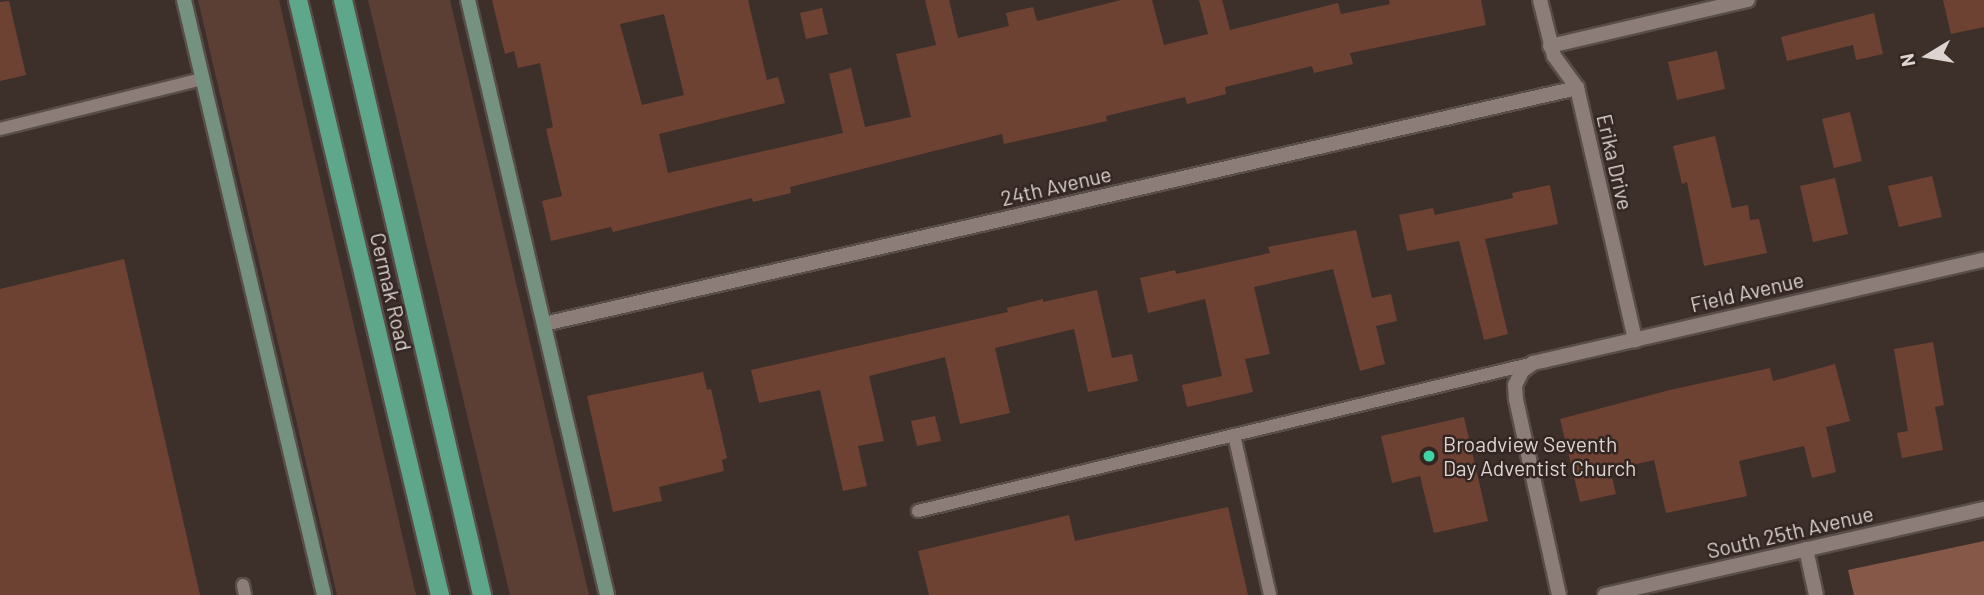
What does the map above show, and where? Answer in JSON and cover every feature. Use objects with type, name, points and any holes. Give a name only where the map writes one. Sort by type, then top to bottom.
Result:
[{"type":"main road","points":[[184,0],[324,595]]},
{"type":"main road","name":"Cermak Road","points":[[298,0],[440,595]]},
{"type":"main road","name":"Cermak Road","points":[[343,0],[482,595]]},
{"type":"main road","points":[[468,0],[607,595]]},
{"type":"street","name":"Erika Drive","points":[[1540,0],[1550,46],[1577,88],[1634,340]]},
{"type":"street","points":[[1550,46],[1748,0]]},
{"type":"street","name":"24th Avenue","points":[[544,324],[1577,88]]},
{"type":"street","name":"Field Avenue","points":[[1527,367],[1984,260]]},
{"type":"street","points":[[1527,367],[1515,385],[1516,399],[1559,595]]},
{"type":"street","name":"South 25th Avenue","points":[[1605,595],[1984,509]]},
{"type":"street","points":[[1806,549],[1816,595]]},
{"type":"lane","points":[[0,129],[202,79]]},
{"type":"lane","points":[[918,511],[1527,367]]},
{"type":"lane","points":[[1234,435],[1270,595]]},
{"type":"shaded area","points":[[198,0],[279,0],[416,595],[337,595]]},
{"type":"shaded area","points":[[368,0],[450,0],[589,595],[510,595]]},
{"type":"shaded area","points":[[1984,541],[1984,595],[1854,595],[1848,570]]},
{"type":"building","points":[[492,0],[748,0],[767,80],[778,77],[785,103],[659,134],[668,173],[843,133],[829,74],[851,68],[865,127],[911,117],[896,54],[936,45],[925,0],[949,0],[958,38],[1009,26],[1006,13],[1033,7],[1037,21],[1121,0],[1152,0],[1164,45],[1208,34],[1199,0],[1222,0],[1230,30],[1338,3],[1341,14],[1390,4],[1389,0],[1481,0],[1486,25],[1350,53],[1353,64],[1314,73],[1312,66],[1225,87],[1226,94],[1187,104],[1185,97],[1106,116],[1107,121],[1004,144],[1002,134],[790,187],[791,193],[753,202],[752,198],[613,232],[611,227],[551,241],[542,201],[562,196],[546,129],[553,127],[540,63],[518,68],[514,51],[505,54]],"holes":[[[664,14],[684,95],[642,105],[620,24]]]},
{"type":"building","points":[[1943,0],[1984,0],[1984,27],[1951,34]]},
{"type":"building","points":[[9,1],[26,75],[0,81],[0,2]]},
{"type":"building","points":[[822,8],[828,34],[806,39],[800,13]]},
{"type":"building","points":[[1874,13],[1883,54],[1856,60],[1853,45],[1787,61],[1781,37]]},
{"type":"building","points":[[1717,51],[1725,89],[1677,100],[1668,62]]},
{"type":"building","points":[[1850,112],[1862,161],[1834,168],[1822,119]]},
{"type":"building","points":[[1715,136],[1732,208],[1748,205],[1750,220],[1759,219],[1767,253],[1704,266],[1687,182],[1682,184],[1673,146]]},
{"type":"building","points":[[1932,176],[1942,217],[1899,227],[1888,186]]},
{"type":"building","points":[[1835,178],[1848,234],[1813,242],[1800,186]]},
{"type":"building","points":[[1550,185],[1558,224],[1485,239],[1508,334],[1484,340],[1459,241],[1407,251],[1399,215],[1433,208],[1435,215],[1513,198],[1512,193]]},
{"type":"building","points":[[1356,230],[1372,298],[1391,294],[1397,321],[1376,326],[1385,364],[1360,371],[1333,269],[1254,287],[1270,354],[1245,359],[1253,392],[1187,407],[1182,385],[1222,376],[1205,299],[1148,313],[1140,278],[1175,270],[1176,274],[1270,253],[1268,247]]},
{"type":"building","points":[[124,259],[200,595],[0,595],[0,289]]},
{"type":"building","points":[[1097,290],[1112,358],[1132,354],[1138,381],[1088,392],[1074,329],[995,348],[1010,413],[960,424],[945,357],[869,376],[884,441],[858,446],[867,486],[843,491],[820,390],[759,403],[751,370],[1008,312],[1007,308],[1043,299],[1043,302]]},
{"type":"building","points":[[1933,342],[1944,405],[1935,407],[1943,450],[1902,458],[1897,433],[1908,431],[1894,349]]},
{"type":"building","points":[[1835,364],[1850,421],[1826,427],[1836,472],[1812,478],[1804,446],[1739,461],[1747,496],[1666,513],[1654,460],[1610,470],[1616,494],[1580,502],[1560,419],[1670,390],[1770,368],[1773,381]]},
{"type":"building","points":[[703,372],[707,390],[711,389],[727,458],[722,460],[724,471],[659,487],[662,501],[613,512],[587,396]]},
{"type":"building","points":[[935,416],[941,441],[917,446],[911,421]]},
{"type":"building","name":"Broadview Seventh Day Adventist Church","points":[[1464,417],[1488,521],[1434,533],[1420,476],[1392,483],[1381,436]]},
{"type":"building","points":[[1228,507],[1248,595],[929,595],[918,551],[1069,515],[1075,541]]},
{"type":"place","name":"Broadview Seventh Day Adventist Church","points":[[1429,456]]}]
